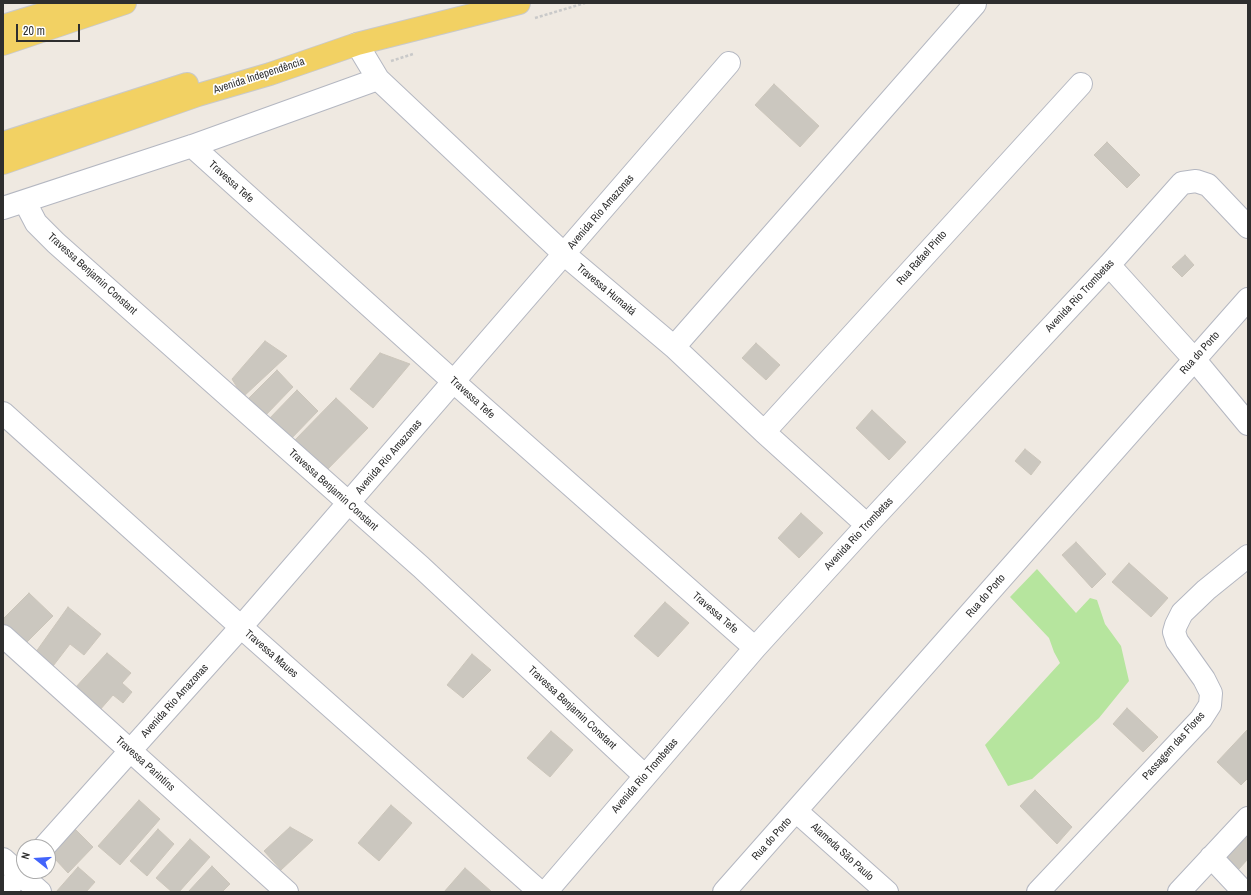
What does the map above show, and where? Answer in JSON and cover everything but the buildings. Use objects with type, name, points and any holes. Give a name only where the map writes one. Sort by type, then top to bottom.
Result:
[{"type":"main road","points":[[3,26],[78,3]]},
{"type":"main road","points":[[3,44],[125,3]]},
{"type":"main road","name":"Avenida Independência","points":[[3,163],[198,96],[270,74],[357,44],[519,3]]},
{"type":"main road","points":[[3,143],[220,73],[270,74]]},
{"type":"street","points":[[674,347],[975,4]]},
{"type":"street","name":"Travessa Humaitá","points":[[357,44],[378,79],[564,254],[674,347],[764,432],[867,525]]},
{"type":"street","name":"Avenida Rio Amazonas","points":[[51,839],[241,627],[729,64]]},
{"type":"street","points":[[3,208],[192,146],[378,79]]},
{"type":"street","name":"Rua Rafael Pinto","points":[[764,432],[1081,84]]},
{"type":"street","name":"Travessa Tefe","points":[[192,146],[454,382],[755,648]]},
{"type":"street","name":"Avenida Rio Trombetas","points":[[546,892],[755,648],[1182,184],[1196,181],[1208,185],[1248,227]]},
{"type":"street","name":"Travessa Benjamin Constant","points":[[25,202],[36,223],[56,243],[421,567],[645,776]]},
{"type":"street","points":[[1109,265],[1194,360],[1248,424]]},
{"type":"street","name":"Rua do Porto","points":[[724,892],[1248,299]]},
{"type":"street","name":"Travessa Maues","points":[[3,413],[241,627],[540,892]]},
{"type":"street","name":"Passagem das Flores","points":[[1038,892],[1201,719],[1210,705],[1211,693],[1204,679],[1177,641],[1174,632],[1182,613],[1206,590],[1248,556]]},
{"type":"street","name":"Travessa Parintins","points":[[3,636],[287,892]]},
{"type":"street","name":"Alameda São Paulo","points":[[796,811],[887,892]]},
{"type":"street","points":[[1179,892],[1248,818]]},
{"type":"street","points":[[1211,857],[1244,892]]},
{"type":"street","points":[[3,859],[16,868]]},
{"type":"street","points":[[4,892],[16,879]]},
{"type":"street","points":[[28,879],[40,892]]},
{"type":"green space","points":[[1037,569],[1076,613],[1090,598],[1097,600],[1105,624],[1121,646],[1129,681],[1099,718],[1032,779],[1008,786],[985,745],[1060,663],[1049,638],[1010,597]]}]
